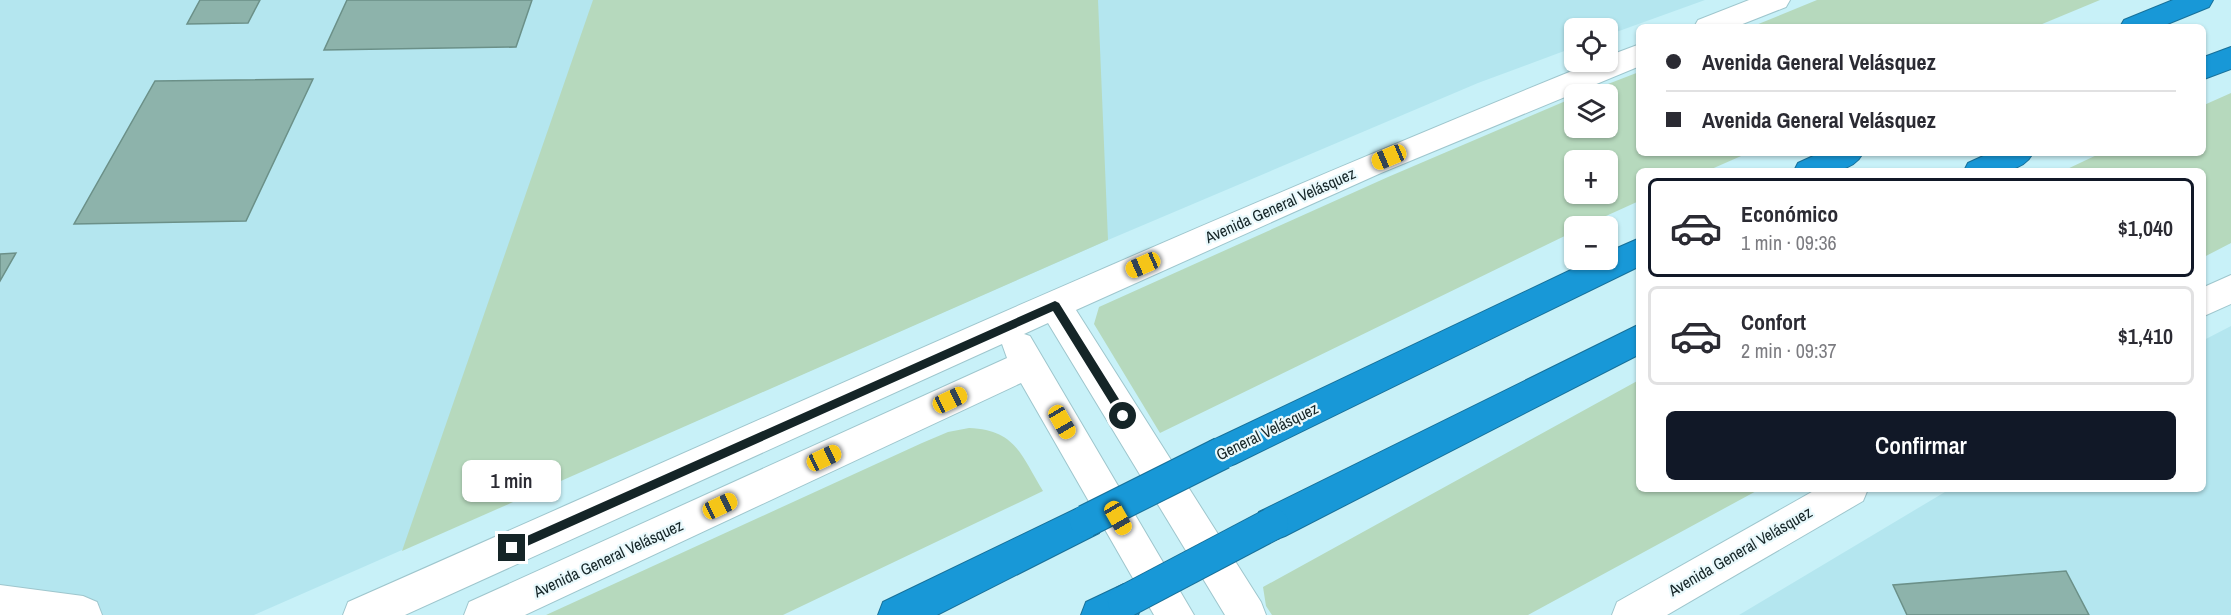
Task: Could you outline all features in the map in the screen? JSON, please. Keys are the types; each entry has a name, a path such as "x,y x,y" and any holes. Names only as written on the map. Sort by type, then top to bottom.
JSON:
{"highway":[{"path":"2141,24 2199,0"},
{"path":"2206,68 2231,57"},
{"path":"1816,168 1842,156"},
{"path":"1986,168 2012,156"},
{"name":"General Velásquez","path":"897,615 1222,453 1636,253"},
{"path":"1112,609 1272,524 1636,340"}],"street":[{"path":"1716,24 1776,0"},
{"name":"Avenida General Velásquez","path":"362,615 1370,165 1636,56"},
{"path":"2206,302 2231,288"},
{"path":"1055,305 1247,615"},
{"path":"1007,327 1174,615"},
{"name":"Avenida General Velásquez","path":"483,615 1028,364"},
{"name":"Avenida General Velásquez","path":"1631,615 1845,492"},
{"path":"0,603 75,614"}],"shaded area":[{"path":"0,0 1705,0 1618,31 1618,18 1564,18 1564,51 1478,83 1108,240 254,615 0,615"},
{"path":"2231,326 2231,615 1739,615 1945,492 2206,492 2206,339"}],"green space":[{"path":"593,0 1098,0 1108,240 402,551"},
{"path":"1817,0 2100,0 2042,24 1758,24"},
{"path":"1636,73 1636,156 1741,156 1714,168 1636,168 1636,202 1606,216 1564,216 1564,236 1160,433 1094,324 1099,307 1388,177 1564,102 1564,138 1618,138 1618,84 1608,84"},
{"path":"2231,93 2231,243 2206,256 2206,168 2069,168 2095,156 2206,156 2206,104"},
{"path":"1636,382 1636,492 1754,492 1528,615 1272,615 1266,606 1263,587"},
{"path":"969,428 985,430 1007,439 1022,456 1043,491 783,615 546,615 922,443 948,432"}],"building":[{"path":"200,0 260,0 248,23 187,24"},
{"path":"347,0 532,0 516,47 324,50"},
{"path":"313,79 246,221 74,224 155,81"},
{"path":"16,253 0,281 0,254"},
{"path":"2066,571 2089,615 1907,615 1893,585"}],"route":[{"path":"512,548 1055,305 1123,416"}]}
